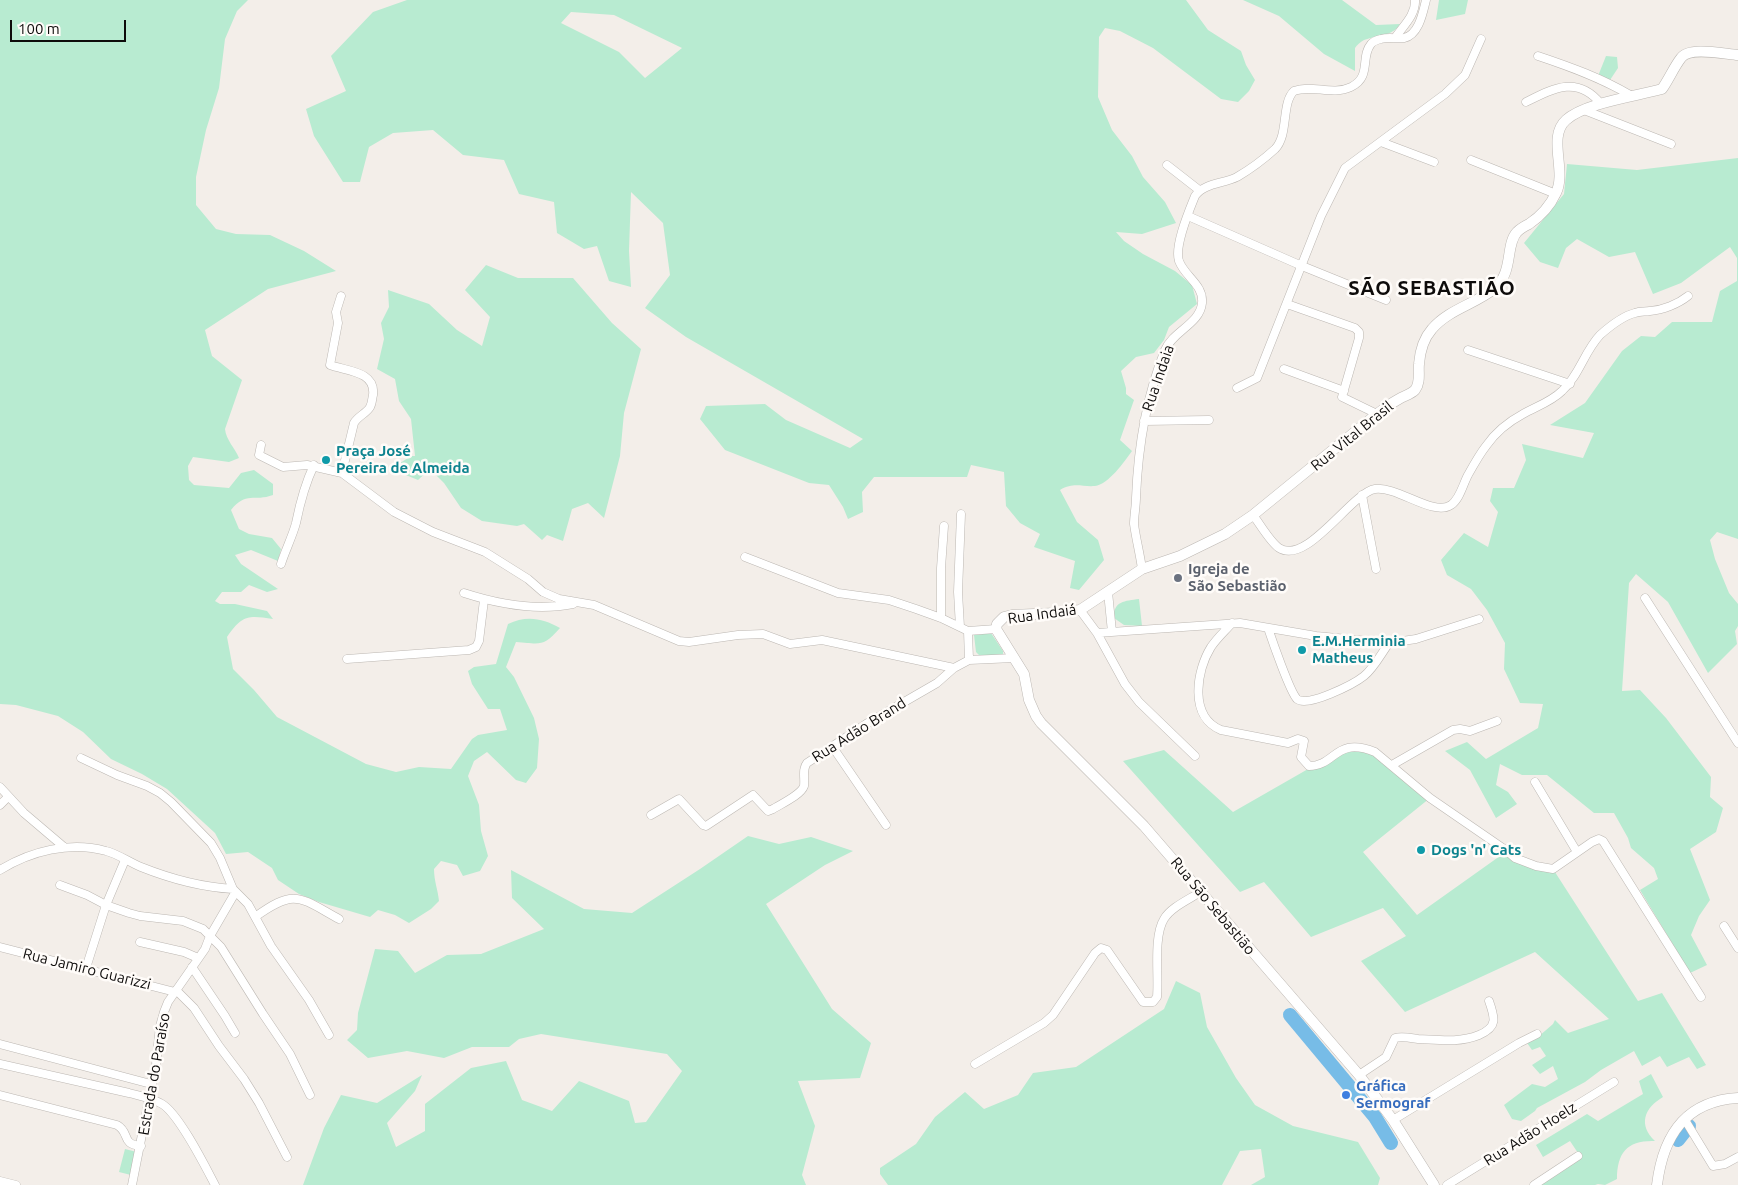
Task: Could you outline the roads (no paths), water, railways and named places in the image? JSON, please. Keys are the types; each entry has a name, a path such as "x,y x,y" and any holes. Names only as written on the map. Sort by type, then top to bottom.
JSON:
{"street":[{"path":"1394,38 1412,16 1415,0"},
{"path":"1167,166 1199,190 1239,176 1273,151 1280,140 1289,98 1294,91 1304,88 1335,91 1352,87 1364,73 1368,48 1372,42 1385,37 1405,38 1417,28 1426,0"},
{"path":"1237,388 1257,378 1322,216 1345,168 1459,82 1465,75 1481,38"},
{"name":"Rua Vital Brasil","path":"1142,569 1180,556 1225,534 1253,515 1377,414 1415,390 1418,385 1419,362 1425,339 1442,319 1496,287 1506,272 1512,242 1517,232 1548,208 1556,194 1560,179 1558,142 1561,126 1573,115 1601,104 1662,89 1681,56 1688,52 1700,51 1738,55"},
{"path":"1538,56 1605,81 1630,96"},
{"path":"1526,102 1548,91 1568,87 1589,91 1601,104"},
{"path":"1584,110 1671,144"},
{"path":"1381,142 1434,162"},
{"path":"1471,160 1556,194"},
{"name":"Rua Indaia","path":"1142,569 1134,523 1144,421 1155,378 1166,348 1173,337 1196,317 1202,305 1201,292 1179,260 1179,244 1195,196 1199,190"},
{"path":"1188,216 1302,266 1386,300"},
{"path":"341,296 336,312 338,323 330,365 363,375 369,380 374,390 370,407 354,423 342,473"},
{"path":"1253,515 1277,546 1288,550 1305,545 1368,491 1381,489 1402,494 1435,507 1451,505 1456,500 1468,474 1486,446 1503,428 1560,393 1570,384 1594,343 1609,328 1633,313 1659,310 1681,302 1688,296"},
{"path":"1287,304 1355,328 1359,332 1343,394"},
{"path":"1468,350 1570,384"},
{"path":"1284,369 1343,394 1377,414"},
{"path":"1144,421 1209,420"},
{"path":"261,445 259,455 283,467 314,465 342,473 394,512 433,532 485,552 528,579 543,592 559,599 594,605 679,641 689,642 738,634 763,634 790,644 822,640 954,668"},
{"path":"281,564 296,523 306,482 314,465"},
{"path":"1362,495 1376,569"},
{"path":"961,514 958,592 969,660 1014,658"},
{"path":"941,618 941,568 944,526"},
{"path":"745,557 838,593 889,600 941,618 964,629 996,629"},
{"name":"Rua Indaiá","path":"996,629 999,621 1004,617 1012,615 1080,610 1142,569"},
{"path":"1108,592 1112,632"},
{"path":"464,593 484,600 534,606 566,605 580,602"},
{"path":"1645,598 1738,743"},
{"path":"347,659 469,650 476,647 479,641 484,600"},
{"path":"1080,610 1097,633 1138,702 1196,756"},
{"path":"1097,633 1232,623 1249,624 1316,636 1389,643 1416,639 1479,618"},
{"path":"1232,623 1211,648 1204,661 1198,685 1198,699 1202,713 1211,726 1221,730 1288,743 1298,739 1304,741 1301,757 1309,766 1317,766 1346,748 1364,748 1375,752 1430,798 1515,858 1536,866 1553,869 1599,839 1606,843 1701,997"},
{"path":"1268,628 1291,687 1296,698 1301,701 1320,698 1362,678 1389,643"},
{"name":"Rua São Sebastião","path":"996,629 1024,674 1029,700 1036,716 1144,826 1202,891 1282,988 1358,1075 1393,1120 1434,1185"},
{"name":"Rua Adão Brand","path":"651,815 679,799 706,826 753,795 764,808 768,811 772,810 801,792 804,785 805,766 818,754 903,701 937,683 954,668 969,660"},
{"path":"1392,765 1453,730 1470,731 1497,721"},
{"path":"832,746 886,825"},
{"path":"81,758 160,793 211,843 220,858 234,891 245,900 271,946 309,1000 329,1035"},
{"path":"1535,782 1577,852"},
{"path":"0,788 24,813 64,848"},
{"path":"0,806 8,797"},
{"path":"0,870 25,858 64,848 106,851 162,875 196,885 234,891"},
{"path":"86,968 106,905 125,860"},
{"path":"60,885 88,895 106,905 140,916 183,921 203,929 222,947 290,1054 310,1095"},
{"name":"Estrada do Paraíso","path":"132,1185 156,1064 160,1026 168,1002 205,949 234,891"},
{"path":"975,1064 1049,1020 1058,1010 1094,953 1101,948 1107,950 1143,1002 1152,1002 1157,997 1158,939 1164,919 1174,909 1202,891"},
{"path":"255,917 273,904 285,899 295,898 310,903 339,919"},
{"path":"1724,926 1738,948"},
{"path":"140,942 184,952 198,958"},
{"name":"Rua Jamiro Guarizzi","path":"0,946 176,991"},
{"path":"192,967 235,1032"},
{"path":"176,991 194,1008 244,1079 259,1102 287,1157"},
{"path":"1358,1075 1386,1057 1395,1038 1456,1041 1467,1040 1486,1032 1492,1027 1494,1021 1489,1001"},
{"path":"1393,1120 1519,1043 1538,1034"},
{"path":"0,1044 151,1084"},
{"path":"0,1064 149,1098 164,1105 173,1113 215,1185"},
{"name":"Rua Adão Hoelz","path":"1447,1185 1614,1082"},
{"path":"0,1095 117,1125 122,1129 132,1146 141,1146"},
{"path":"1657,1185 1660,1163 1666,1147 1675,1132 1688,1124 1702,1106 1715,1101 1738,1098"},
{"path":"1688,1124 1713,1166 1725,1164 1738,1157"},
{"path":"1534,1185 1578,1156"},
{"path":"0,1181 16,1185"}],"waterway":[{"path":"1290,1015 1375,1117 1391,1143"},
{"path":"1678,1140 1689,1126"}],"place":[{"name":"Praça José Pereira de Almeida","path":"326,460"},
{"name":"Igreja de São Sebastião","path":"1178,578"},
{"name":"E.M.Herminia Matheus","path":"1302,650"},
{"name":"Dogs 'n' Cats","path":"1421,850"},
{"name":"Gráfica Sermograf","path":"1346,1095"}],"district":[{"name":"SÃO SEBASTIÃO","path":"1432,288"}]}
